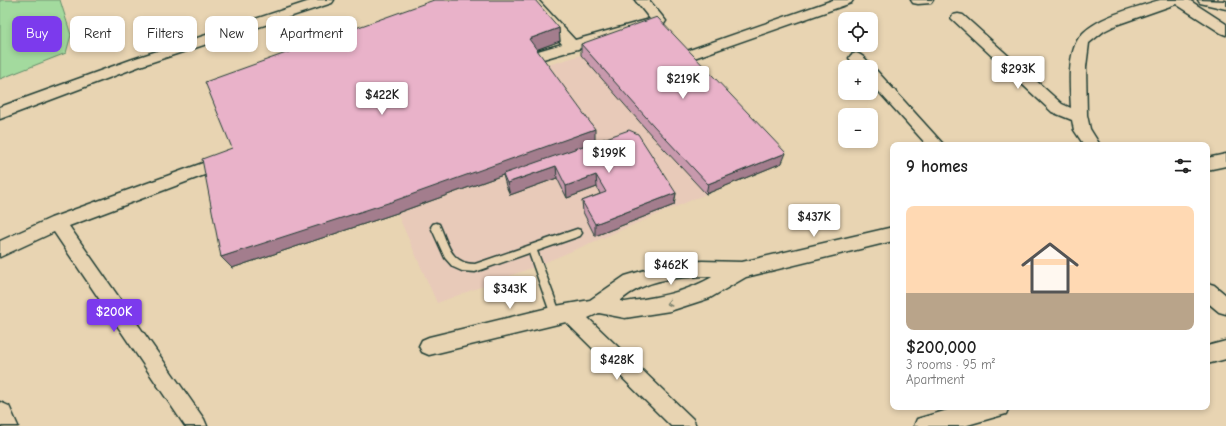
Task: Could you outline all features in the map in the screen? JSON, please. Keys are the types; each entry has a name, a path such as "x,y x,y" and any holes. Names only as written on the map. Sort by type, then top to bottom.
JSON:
{"highway":[{"path":"0,415 6,426"}],"street":[{"path":"0,113 138,62 327,0"},
{"path":"531,0 572,46"},
{"path":"503,66 572,46 664,27 642,0"},
{"path":"689,56 846,0"},
{"path":"918,0 926,0"},
{"path":"1090,142 1082,130 1078,115 1079,59 1084,41 1091,33 1113,21 1180,1 1199,0"},
{"path":"1205,0 1226,5"},
{"path":"1180,1 1226,30"},
{"path":"958,18 1057,108 1070,114 1078,115"},
{"path":"679,44 699,68"},
{"path":"878,82 933,142"},
{"path":"0,249 57,223 242,155"},
{"path":"1210,163 1226,160"},
{"path":"57,223 197,426"},
{"path":"599,305 625,310 670,303 703,292 742,270 890,235"},
{"path":"428,346 599,305 635,280 675,269 706,267 742,270"},
{"path":"1210,293 1226,306"},
{"path":"563,314 686,426"},
{"path":"1210,353 1226,350"},
{"path":"924,426 987,410"}],"lane":[{"path":"436,226 448,254 454,262 463,267 475,268 577,233"},
{"path":"532,249 563,314"}],"shaded area":[{"path":"581,55 652,136 706,194 539,265 437,303 397,213 595,142 542,67"}],"green space":[{"path":"0,0 60,0 70,32 70,39 66,53 0,79"}],"building":[{"path":"434,0 535,0 559,28 529,39 595,129 391,202 221,257 202,159 232,148 205,82 289,52 357,52 357,28"},
{"path":"657,17 786,153 708,184 581,44"},
{"path":"629,130 638,134 676,193 595,224 582,201 606,192 596,175 566,186 556,166 507,183 503,174"}]}
